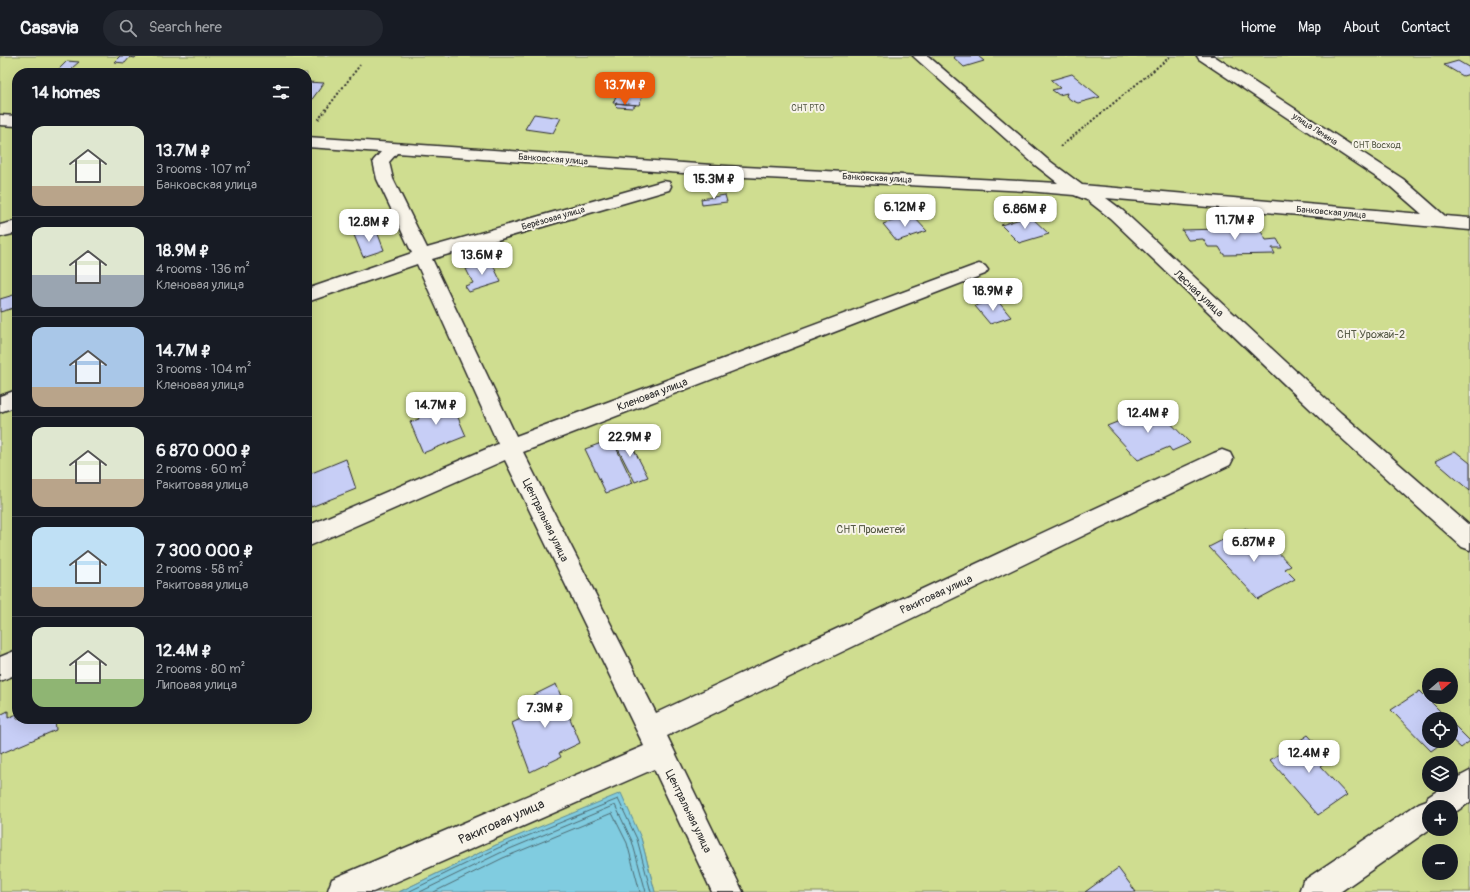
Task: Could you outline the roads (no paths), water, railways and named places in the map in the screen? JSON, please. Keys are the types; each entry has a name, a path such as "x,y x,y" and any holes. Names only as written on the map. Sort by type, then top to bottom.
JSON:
{"street":[{"name":"Лесная улица","path":"920,56 1041,162 1078,191 1094,196 1116,214 1334,420 1470,540"},
{"name":"улица Ленина","path":"1204,56 1397,183 1441,222"},
{"path":"0,120 12,121"},
{"name":"Банковская улица","path":"312,142 726,171 1019,185 1470,224"},
{"name":"Центральная улица","path":"392,148 381,160 385,179 511,448 728,892"},
{"name":"Берёзовая улица","path":"312,294 422,256 663,186"},
{"path":"0,232 12,228"},
{"name":"Кленовая улица","path":"312,535 511,448 979,270"},
{"path":"0,404 12,400"},
{"name":"Ракитовая улица","path":"344,892 343,890 351,886 655,741 1222,459"},
{"path":"0,669 12,664"},
{"path":"1448,800 1470,785"},
{"path":"1314,892 1422,818"}],"water":[{"path":"621,793 641,838 655,892 399,892 496,845"}],"park label":[{"name":"СНТ РТО","path":"808,108"},
{"name":"СНТ Восход","path":"1377,145"},
{"name":"СНТ Урожай-2","path":"1371,334"},
{"name":"СНТ Прометей","path":"871,529"}]}
